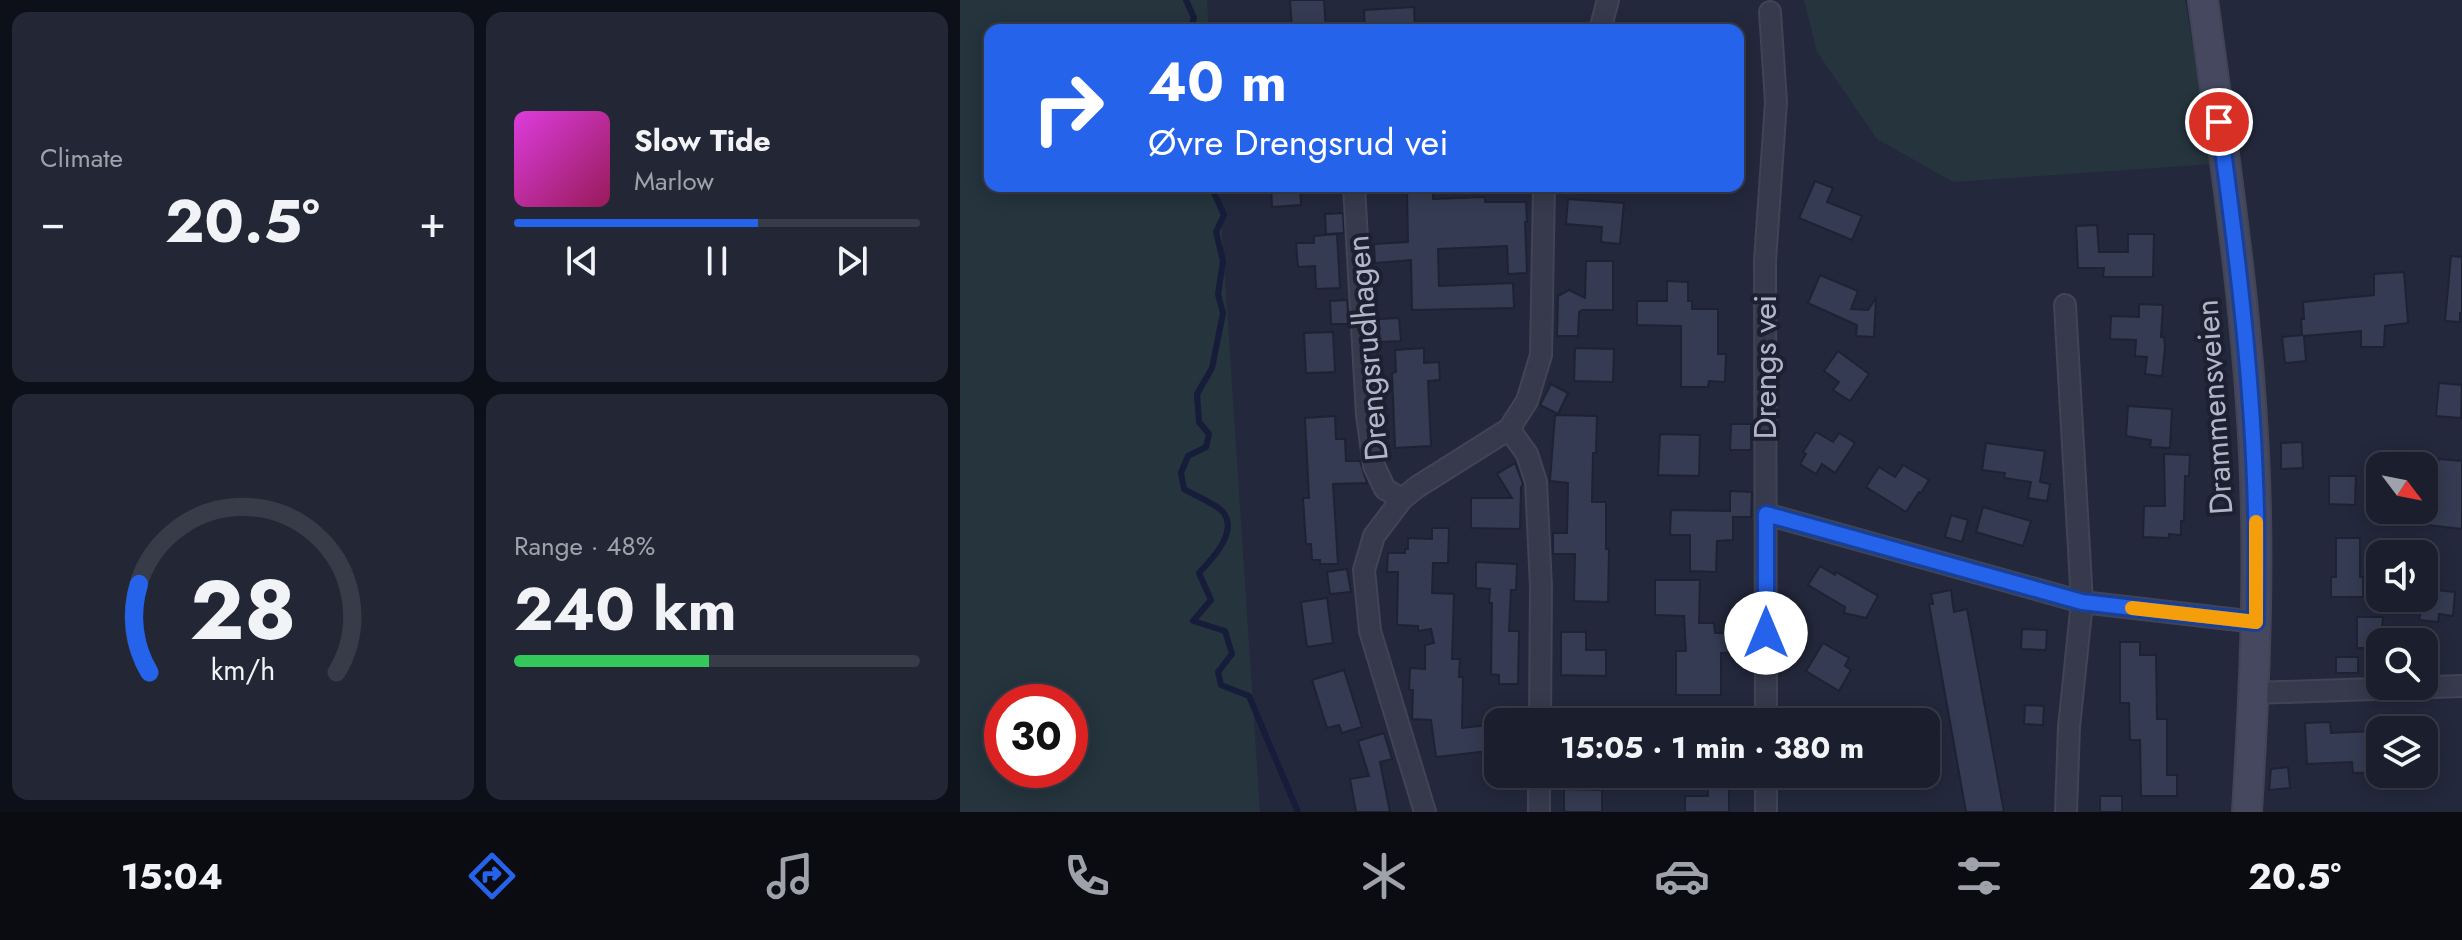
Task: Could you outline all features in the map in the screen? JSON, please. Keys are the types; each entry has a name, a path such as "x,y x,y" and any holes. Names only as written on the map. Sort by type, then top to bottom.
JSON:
{"main road":[{"name":"Drammensveien","path":"2203,0 2242,307 2256,511 2254,693 2247,812"}],"street":[{"path":"1602,24 1608,0"},
{"name":"Drengs vei","path":"1766,708 1765,261 1776,102 1770,12"},
{"name":"Drengsrudhagen","path":"1354,192 1367,415 1374,466 1385,489 1402,499"},
{"name":"Drengsrudhagen","path":"1425,812 1370,631 1364,570 1374,536 1402,499 1509,429 1527,401 1541,355 1544,192"},
{"path":"2065,305 2082,602 2069,727 2066,812"},
{"path":"1509,429 1527,454 1536,482 1541,587 1540,708"},
{"path":"1766,514 2082,602 2256,622"},
{"path":"2254,693 2462,686"},
{"path":"1539,788 1539,812"},
{"path":"1766,788 1766,812"}],"shaded area":[{"path":"960,0 1207,0 1209,24 984,24 984,192 1219,192 1260,812 960,812"},
{"path":"1804,0 2185,0 2214,164 1953,182 1877,139 1817,52"}],"building":[{"path":"1290,0 1324,0 1326,24 1292,24"},
{"path":"1414,7 1415,24 1365,24 1364,10"},
{"path":"1815,181 1833,188 1827,202 1862,216 1852,240 1799,218"},
{"path":"1271,192 1300,192 1301,205 1272,207"},
{"path":"1407,192 1433,192 1433,199 1485,197 1485,202 1526,202 1527,273 1508,274 1507,246 1438,249 1439,286 1513,283 1514,308 1412,310 1411,260 1375,263 1374,244 1408,242"},
{"path":"1568,199 1624,203 1620,244 1601,242 1602,227 1566,224"},
{"path":"1343,213 1344,233 1326,234 1325,214"},
{"path":"2097,225 2099,252 2128,252 2128,234 2154,234 2153,277 2103,277 2104,268 2078,268 2076,226"},
{"path":"1337,234 1340,288 1316,289 1315,266 1298,267 1296,243 1314,243 1314,236"},
{"path":"2451,256 2462,257 2460,322 2445,321"},
{"path":"1586,261 1613,261 1613,310 1582,310 1579,312 1578,336 1557,336 1558,296 1569,290 1585,298"},
{"path":"2404,272 2408,323 2385,326 2384,347 2361,347 2361,331 2304,336 2306,361 2285,363 2282,337 2302,335 2303,302 2374,295 2374,274"},
{"path":"1820,275 1858,291 1851,309 1868,310 1876,298 1874,337 1856,336 1857,325 1808,303"},
{"path":"1667,281 1688,282 1688,301 1692,301 1692,309 1718,309 1718,354 1726,354 1725,382 1709,381 1708,387 1681,387 1681,326 1637,325 1637,301 1667,301"},
{"path":"1347,300 1349,324 1331,324 1330,301"},
{"path":"2139,304 2163,305 2161,337 2164,337 2165,347 2162,376 2145,374 2147,357 2135,356 2136,340 2110,339 2111,316 2139,317"},
{"path":"1399,318 1401,341 1380,342 1378,319"},
{"path":"1333,332 1335,372 1306,373 1304,333"},
{"path":"1424,348 1424,363 1439,362 1440,380 1428,381 1431,446 1395,448 1392,373 1396,372 1395,350"},
{"path":"1575,348 1614,349 1613,382 1574,381"},
{"path":"1838,351 1869,374 1850,401 1833,390 1839,382 1824,371"},
{"path":"2439,383 2462,385 2461,418 2436,416"},
{"path":"1551,384 1568,393 1558,414 1540,405"},
{"path":"2128,406 2172,409 2170,448 2150,447 2151,440 2126,436"},
{"path":"1555,415 1597,416 1592,502 1606,502 1608,602 1574,601 1575,554 1553,554 1553,533 1567,533 1568,483 1550,481"},
{"path":"1335,416 1336,439 1345,439 1346,461 1360,461 1367,483 1333,484 1338,564 1320,564 1320,560 1312,560 1311,544 1306,544 1303,498 1309,498 1305,418"},
{"path":"1731,424 1752,424 1751,450 1730,450"},
{"path":"1816,432 1833,442 1839,433 1855,443 1835,473 1822,464 1816,474 1800,464 1806,454 1803,452"},
{"path":"1660,434 1700,435 1699,476 1658,475"},
{"path":"2302,442 2303,468 2281,469 2281,443"},
{"path":"1986,443 2045,451 2040,482 2050,484 2047,501 2028,498 2031,482 2004,478 2005,473 1982,470"},
{"path":"2164,454 2190,455 2189,476 2185,476 2181,535 2143,537 2144,506 2165,506"},
{"path":"2439,459 2462,461 2462,529 2428,525 2438,524"},
{"path":"1515,463 1523,484 1520,529 1471,528 1471,498 1512,498 1497,474"},
{"path":"1903,465 1929,480 1906,512 1866,487 1879,467 1895,477"},
{"path":"2329,476 2356,476 2355,505 2329,504"},
{"path":"1730,491 1752,492 1751,517 1733,517 1733,540 1717,541 1716,572 1690,571 1690,535 1670,535 1671,510 1730,511"},
{"path":"1983,507 2031,521 2023,546 1976,532"},
{"path":"1951,515 1968,520 1962,542 1945,537"},
{"path":"1432,528 1449,528 1448,563 1433,563 1432,593 1454,594 1452,659 1460,659 1459,677 1463,677 1462,728 1484,726 1484,752 1436,757 1431,720 1412,719 1410,668 1425,669 1425,645 1434,643 1431,629 1418,631 1418,626 1397,625 1398,572 1387,572 1388,553 1405,553 1408,538 1432,539"},
{"path":"2336,538 2360,538 2363,597 2331,597 2331,577 2336,577"},
{"path":"1476,562 1517,564 1516,590 1511,590 1509,631 1519,631 1518,684 1499,684 1499,675 1491,674 1492,603 1489,603 1490,589 1476,588"},
{"path":"1820,566 1878,596 1866,618 1844,613 1845,607 1808,585"},
{"path":"1347,569 1351,592 1330,594 1327,572"},
{"path":"1655,580 1700,580 1699,623 1714,623 1715,633 1749,633 1750,652 1721,653 1721,695 1676,695 1676,651 1686,651 1684,616 1655,615"},
{"path":"1951,590 1954,612 1967,609 2004,812 1966,812 1929,604 1933,604 1931,594"},
{"path":"2438,590 2455,592 2453,616 2439,614 2438,622 2419,620 2420,612 2438,612"},
{"path":"1327,598 1333,643 1307,647 1301,602"},
{"path":"2357,617 2383,617 2382,628 2366,628 2366,648 2357,648"},
{"path":"2022,629 2047,630 2046,650 2021,649"},
{"path":"1561,632 1586,632 1586,650 1606,650 1606,676 1561,675"},
{"path":"2120,642 2140,642 2140,655 2156,655 2157,719 2167,719 2167,775 2177,775 2177,796 2141,796 2140,740 2130,740 2129,703 2120,703"},
{"path":"1823,643 1849,658 1845,666 1851,670 1839,691 1806,671"},
{"path":"2336,657 2358,657 2358,673 2336,673"},
{"path":"1344,670 1362,727 1342,733 1339,725 1327,728 1312,680"},
{"path":"2025,705 2044,706 2043,725 2024,724"},
{"path":"2330,722 2331,733 2366,731 2366,773 2353,773 2352,762 2307,764 2305,723"},
{"path":"1384,733 1392,759 1380,762 1390,812 1356,812 1350,779 1369,776 1358,741"},
{"path":"2288,767 2290,788 2269,790 2271,769"},
{"path":"1708,788 1729,788 1729,812 1685,812 1685,796 1708,796"},
{"path":"1564,789 1602,790 1602,812 1566,812"},
{"path":"2100,796 2122,796 2122,812 2100,812"}],"waterway":[{"path":"1186,0 1194,18 1192,24"},
{"path":"1214,192 1224,215 1216,232 1223,261 1218,294 1223,313 1212,368 1197,394 1199,422 1209,434 1206,447 1188,456 1181,473 1184,489 1220,509 1228,528 1222,545 1199,573 1211,600 1193,621 1225,631 1232,654 1218,672 1221,685 1249,696 1298,812"}],"slow traffic":[{"path":"2132,608 2256,622 2256,522"}],"route":[{"path":"1766,633 1766,514 2082,602 2256,622 2256,511 2250,397 2236,245 2219,122"}]}
